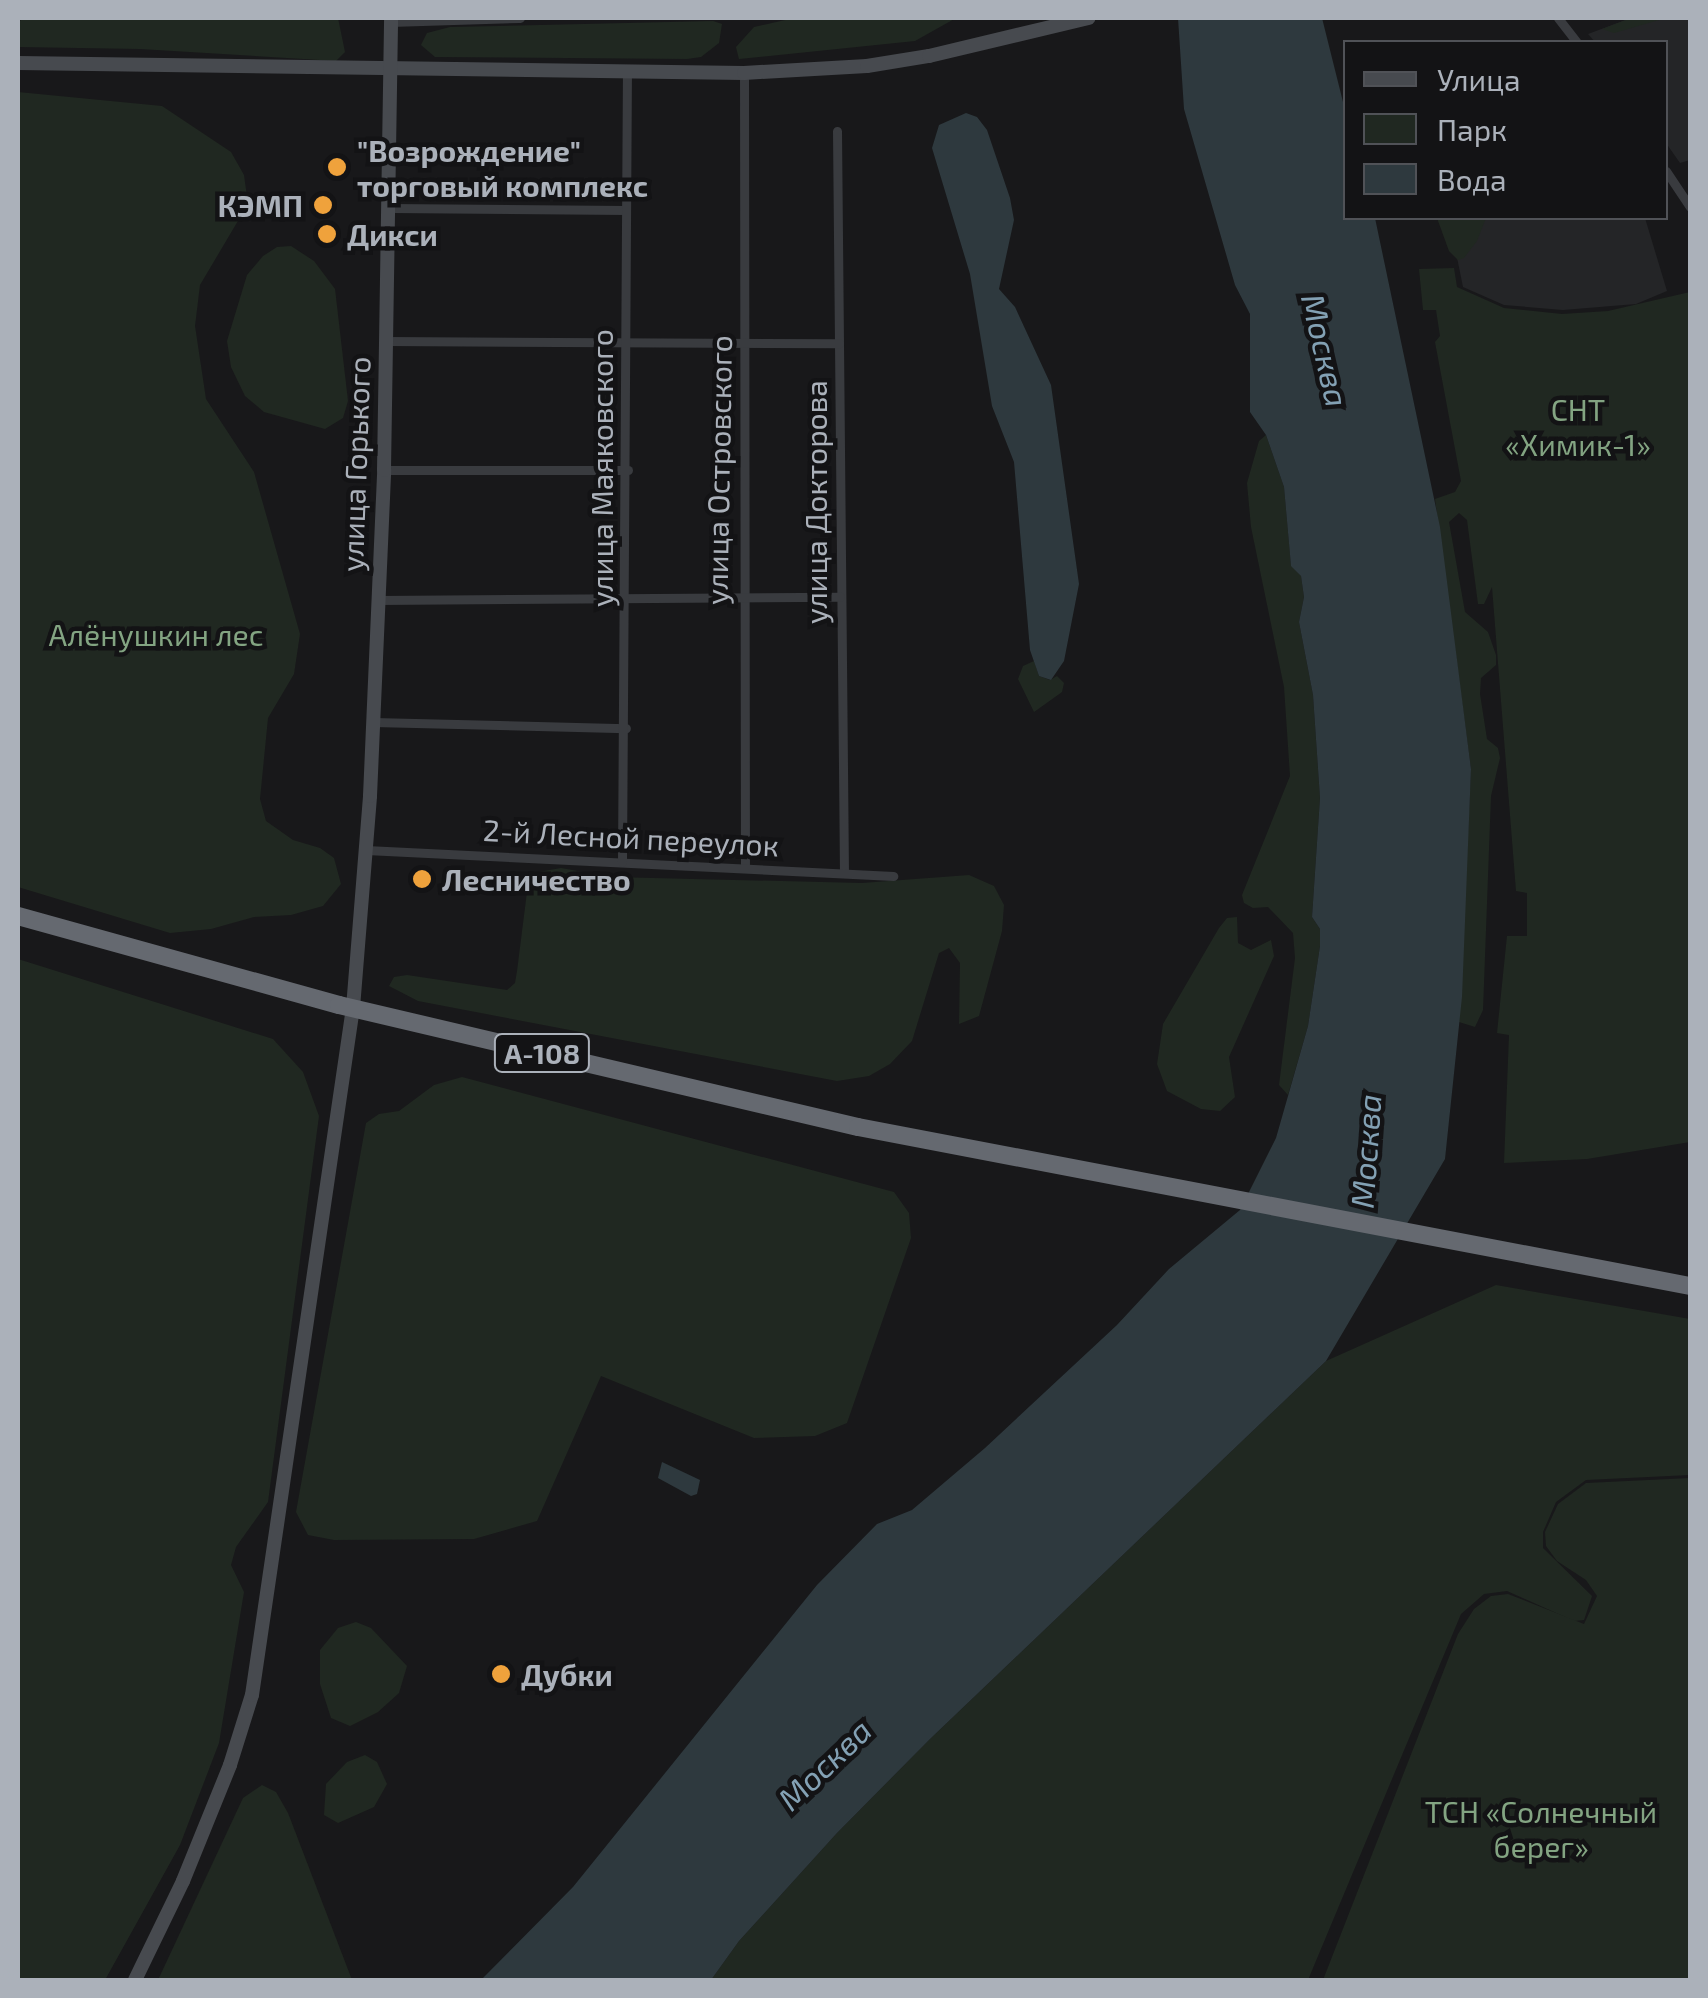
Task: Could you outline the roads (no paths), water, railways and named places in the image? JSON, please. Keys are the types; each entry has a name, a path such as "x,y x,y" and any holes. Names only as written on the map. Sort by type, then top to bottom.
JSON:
{"highway":[{"name":"А-108","path":"18,916 353,1008 858,1126 1114,1179 1690,1286"}],"main road":[{"path":"18,62 744,73 867,66 1002,40 1089,18"},
{"name":"улица Горького","path":"135,1980 190,1864 230,1764 252,1695 353,1008 366,850 384,470 390,20"}],"street":[{"path":"390,20 520,18"},
{"path":"1558,18 1575,40"},
{"name":"улица Островского","path":"744,73 744,867"},
{"name":"улица Маяковского","path":"622,862 628,470 627,74"},
{"name":"улица Докторова","path":"837,131 844,872"},
{"path":"1668,173 1690,208"},
{"path":"390,208 626,210"},
{"path":"386,340 839,343"},
{"path":"384,470 628,470"},
{"path":"378,600 626,595 840,597"},
{"path":"372,722 626,728"},
{"name":"2-й Лесной переулок","path":"366,850 893,876"}],"water":[{"name":"Москва","path":"1178,18 1322,18 1343,102 1343,220 1375,220 1440,527 1471,769 1462,997 1445,1159 1326,1361 930,1739 837,1833 739,1941 711,1980 481,1980 573,1887 817,1585 877,1524 912,1510 985,1448 1117,1325 1169,1269 1240,1210 1276,1138 1308,1026 1320,946 1320,929 1312,917 1320,798 1313,695 1299,622 1304,597 1301,576 1291,566 1284,487 1266,435 1250,412 1250,314 1235,285 1184,109"},
{"path":"966,113 977,117 987,130 1010,198 1014,220 999,289 1015,307 1051,385 1079,584 1064,661 1051,680 1039,676 1030,650 1014,462 992,406 970,274 932,148 939,125"},
{"path":"662,1462 700,1480 697,1494 691,1496 658,1478"}],"place":[{"name":"\"Возрождение\" торговый комплекс","path":"337,167"},
{"name":"КЭМП","path":"323,205"},
{"name":"Дикси","path":"327,234"},
{"name":"Лесничество","path":"422,879"},
{"name":"Дубки","path":"501,1674"}],"park label":[{"name":"СНТ «Химик-1»","path":"1578,426"},
{"name":"Алёнушкин лес","path":"156,634"},
{"name":"ТСН «Солнечный берег»","path":"1541,1828"}]}
